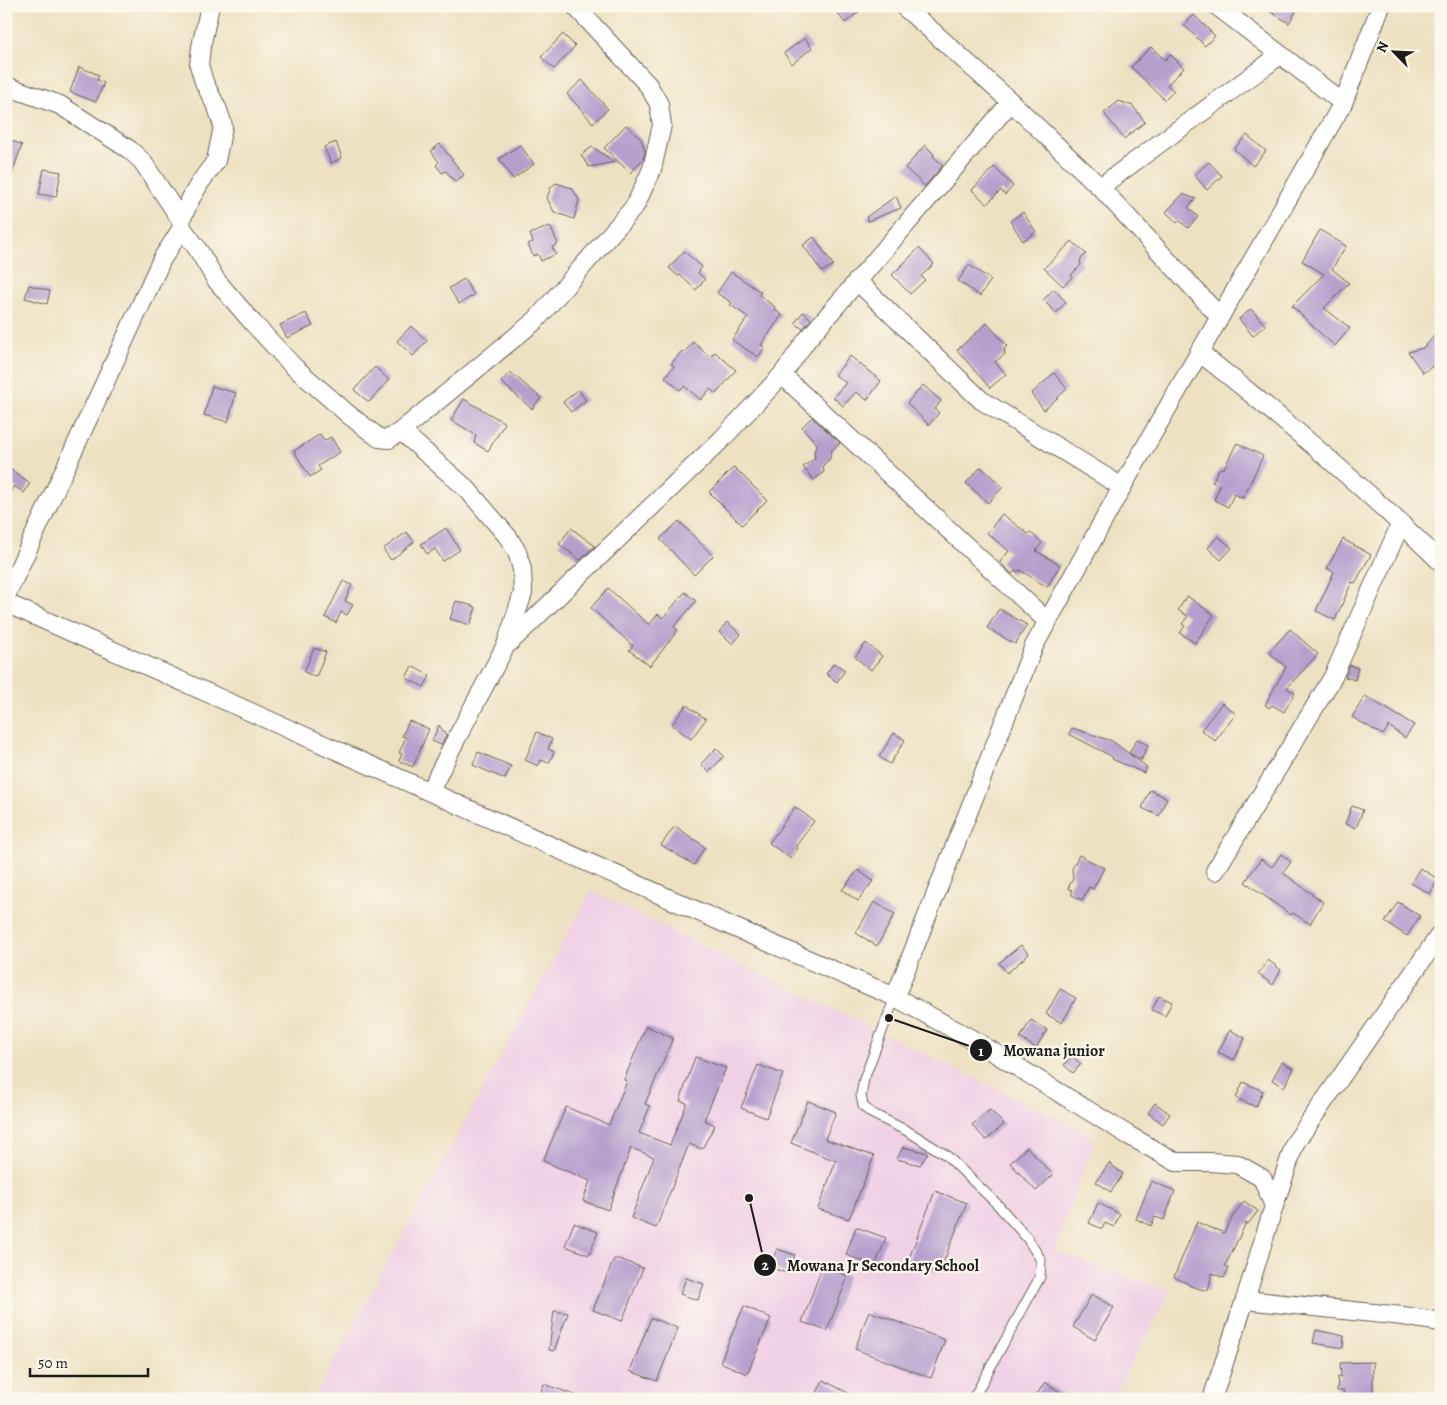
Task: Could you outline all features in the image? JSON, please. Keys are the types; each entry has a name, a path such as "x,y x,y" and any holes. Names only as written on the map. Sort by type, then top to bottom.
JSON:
{"street":[{"path":"6,596 162,259 198,187 216,161 223,126 218,110 204,82 199,65 200,48 210,6"},
{"path":"6,86 60,105 130,150 142,161 216,280 253,323 293,366 349,415 379,438 389,439 536,320 635,206 652,169 662,125 659,104 648,85 575,6"},
{"path":"903,6 1011,102 1100,187 1220,317"},
{"path":"1217,6 1343,103"},
{"path":"895,997 1034,646 1199,352 1343,103 1381,6"},
{"path":"1100,187 1280,55"},
{"path":"506,645 720,441 782,375 806,341 1011,102"},
{"path":"857,281 980,400 1122,488"},
{"path":"1199,352 1258,399 1400,523 1441,562"},
{"path":"782,375 1048,621"},
{"path":"400,431 467,489 508,537 517,552 522,569 523,593 506,645 430,791"},
{"path":"1215,871 1333,677 1400,523"},
{"path":"6,603 895,997 977,1042 1128,1136 1176,1162 1238,1164 1262,1178 1274,1206"},
{"path":"1212,1399 1295,1143 1441,933"},
{"path":"1245,1300 1403,1316 1441,1322"}],"lane":[{"path":"895,997 864,1079 861,1095 863,1106 872,1114 909,1132 946,1155 996,1204 1027,1238 1041,1260 1040,1277 973,1399"}],"shaded area":[{"path":"591,891 1085,1132 1094,1144 1054,1251 1171,1291 1112,1399 313,1399"}],"building":[{"path":"832,6 866,6 845,23"},
{"path":"1261,6 1299,6 1289,23"},
{"path":"1194,15 1215,36 1205,46 1184,25"},
{"path":"563,34 575,46 554,69 541,57"},
{"path":"805,38 812,48 792,64 784,53"},
{"path":"1151,47 1165,60 1170,54 1184,68 1167,85 1174,91 1165,100 1131,67"},
{"path":"79,67 99,75 97,80 104,83 96,102 70,92"},
{"path":"582,80 608,109 593,123 567,94"},
{"path":"1119,101 1133,106 1145,122 1124,139 1104,113"},
{"path":"626,125 641,139 645,151 643,159 630,173 604,148"},
{"path":"1247,135 1266,151 1253,166 1234,149"},
{"path":"10,140 22,145 8,185 6,185 6,149"},
{"path":"336,142 342,158 331,163 324,147"},
{"path":"440,144 464,175 455,182 446,171 442,173 436,165 439,162 431,151"},
{"path":"520,145 534,164 513,179 499,159"},
{"path":"925,145 943,165 925,186 905,168"},
{"path":"592,147 615,162 589,167 581,155"},
{"path":"1209,162 1222,176 1207,190 1194,175"},
{"path":"994,167 1013,186 1005,195 1001,190 987,204 972,190"},
{"path":"44,169 61,172 56,197 39,194"},
{"path":"556,183 572,188 579,200 574,219 554,212 547,198 551,187"},
{"path":"1183,194 1196,199 1188,207 1198,217 1188,228 1179,220 1177,223 1166,212"},
{"path":"896,196 901,208 868,221 866,217"},
{"path":"1023,212 1036,232 1023,241 1010,221"},
{"path":"550,226 558,244 552,247 556,254 541,261 538,254 533,256 528,244 533,242 530,234"},
{"path":"1320,230 1346,246 1332,269 1349,283 1324,308 1350,328 1335,346 1292,306 1324,274 1302,261"},
{"path":"814,237 833,265 822,272 803,245"},
{"path":"1072,241 1086,254 1080,260 1081,265 1063,286 1044,268"},
{"path":"919,248 934,264 921,276 925,280 910,294 892,275"},
{"path":"684,251 702,267 698,273 705,279 696,290 680,275 678,276 669,268"},
{"path":"969,265 991,280 980,296 958,281"},
{"path":"731,272 761,292 759,295 782,315 761,345 765,347 758,357 732,340 748,317 730,305 732,303 717,293"},
{"path":"464,279 474,295 459,304 449,288"},
{"path":"29,285 50,291 47,304 25,298"},
{"path":"1054,289 1066,302 1056,313 1043,300"},
{"path":"1251,309 1265,325 1253,336 1239,319"},
{"path":"803,312 811,319 803,329 795,323"},
{"path":"306,313 313,326 287,338 280,325"},
{"path":"987,323 1007,346 1004,349 1005,354 995,362 1006,374 990,388 957,350"},
{"path":"411,326 427,341 413,356 397,341"},
{"path":"1441,329 1441,360 1423,373 1408,352 1423,348"},
{"path":"693,342 710,357 715,352 736,370 716,394 710,389 701,400 684,386 680,390 665,377 674,366 671,364"},
{"path":"850,356 881,381 867,400 856,392 843,406 833,397 846,383 835,375"},
{"path":"375,367 389,380 369,402 354,390"},
{"path":"510,372 541,398 532,409 501,382"},
{"path":"1054,373 1067,389 1044,410 1031,394"},
{"path":"923,385 941,401 935,409 939,413 929,425 907,403"},
{"path":"212,386 236,393 228,422 204,415"},
{"path":"578,390 586,400 571,412 563,402"},
{"path":"464,399 505,423 488,451 474,443 476,435 451,420"},
{"path":"812,417 840,443 831,451 830,459 823,465 824,472 814,480 803,467 815,458 814,452 817,444 802,427"},
{"path":"320,434 324,441 331,437 340,452 318,466 321,470 310,477 294,451"},
{"path":"1237,443 1263,456 1243,498 1234,494 1228,507 1214,500 1220,486 1212,482 1219,469 1224,468"},
{"path":"6,466 30,483 24,493 14,486 6,498"},
{"path":"734,467 767,500 742,525 709,492"},
{"path":"981,467 1003,487 988,503 966,483"},
{"path":"1002,514 1028,534 1030,532 1042,543 1036,551 1060,565 1047,587 1020,570 1012,574 1000,562 1009,551 987,533"},
{"path":"679,521 713,556 694,575 660,539"},
{"path":"446,528 460,550 443,561 435,549 427,554 421,544"},
{"path":"571,528 595,546 580,560 559,544"},
{"path":"407,532 414,542 391,560 383,549"},
{"path":"1218,536 1232,548 1221,560 1208,548"},
{"path":"1343,539 1371,555 1355,583 1352,582 1335,620 1316,611 1334,572 1327,568"},
{"path":"343,581 352,585 345,601 353,605 347,615 341,612 336,623 325,617"},
{"path":"608,588 649,625 658,614 663,618 685,592 696,601 674,627 678,630 650,666 629,650 633,646 591,608"},
{"path":"1187,596 1214,615 1195,643 1180,633 1185,626 1182,624 1188,616 1178,610"},
{"path":"456,601 476,607 470,625 450,619"},
{"path":"999,609 1027,625 1015,644 987,628"},
{"path":"727,622 741,634 733,644 719,632"},
{"path":"1290,629 1318,654 1287,688 1295,693 1284,712 1272,705 1269,708 1265,705 1286,667 1269,652"},
{"path":"866,643 882,656 871,670 855,657"},
{"path":"314,648 326,652 316,677 304,672"},
{"path":"834,663 845,670 837,682 826,674"},
{"path":"1350,665 1358,668 1355,680 1345,677"},
{"path":"412,666 430,676 424,687 406,678"},
{"path":"1365,696 1414,725 1405,738 1389,726 1383,735 1352,717"},
{"path":"1222,703 1236,714 1215,741 1201,730"},
{"path":"686,705 706,719 691,739 672,725"},
{"path":"409,721 429,729 413,767 399,761 402,754 399,753 406,737 402,736"},
{"path":"439,725 446,735 441,745 432,741"},
{"path":"1072,728 1112,741 1147,767 1144,773 1112,759 1113,757 1069,734"},
{"path":"537,732 552,739 548,749 554,752 549,763 541,760 538,766 525,760"},
{"path":"894,733 905,740 890,764 879,757"},
{"path":"1137,739 1148,745 1141,760 1129,753"},
{"path":"716,748 724,756 709,772 701,764"},
{"path":"478,752 511,766 505,779 473,765"},
{"path":"1150,790 1167,798 1159,816 1142,808"},
{"path":"1352,806 1363,810 1356,828 1345,824"},
{"path":"795,807 814,821 796,846 798,848 791,859 769,843"},
{"path":"675,826 705,847 694,865 661,845"},
{"path":"1281,854 1291,862 1283,873 1323,902 1310,924 1293,913 1291,915 1245,882 1261,859 1272,867"},
{"path":"1079,855 1104,868 1093,889 1089,887 1082,900 1072,895 1072,890 1068,888 1073,879 1072,869"},
{"path":"1420,868 1438,879 1430,894 1411,883"},
{"path":"858,870 873,881 858,901 842,890"},
{"path":"874,902 895,914 877,946 856,933"},
{"path":"1398,902 1420,916 1407,936 1385,922"},
{"path":"1021,945 1029,954 1007,973 999,963"},
{"path":"1268,960 1281,970 1273,985 1258,974"},
{"path":"1060,989 1076,998 1062,1023 1046,1014"},
{"path":"1159,996 1172,1002 1165,1016 1152,1010"},
{"path":"1031,1020 1047,1030 1036,1048 1020,1038"},
{"path":"646,1026 673,1038 645,1104 650,1106 639,1133 670,1145 687,1103 680,1101 695,1057 726,1068 704,1120 715,1125 702,1149 689,1144 656,1228 631,1218 654,1157 631,1148 608,1210 583,1201 590,1181 543,1161 566,1107 609,1125 627,1081 624,1080"},
{"path":"1230,1030 1245,1038 1234,1060 1218,1052"},
{"path":"1072,1056 1081,1064 1073,1073 1064,1065"},
{"path":"1282,1062 1294,1069 1284,1087 1272,1080"},
{"path":"758,1065 783,1074 766,1118 741,1108"},
{"path":"1243,1082 1263,1091 1256,1107 1236,1098"},
{"path":"808,1101 836,1112 825,1139 874,1156 849,1219 818,1209 836,1161 791,1143"},
{"path":"1155,1103 1170,1114 1163,1124 1148,1113"},
{"path":"990,1110 1004,1124 986,1140 972,1125"},
{"path":"903,1147 928,1153 920,1165 897,1159"},
{"path":"1027,1147 1053,1175 1036,1191 1010,1163"},
{"path":"1109,1163 1123,1174 1111,1192 1096,1182"},
{"path":"1151,1181 1175,1191 1164,1220 1155,1217 1151,1226 1136,1219"},
{"path":"935,1191 967,1203 939,1273 908,1261"},
{"path":"1244,1201 1258,1211 1248,1224 1246,1223 1225,1266 1229,1268 1224,1278 1212,1273 1208,1291 1190,1286 1174,1277 1197,1222 1224,1233"},
{"path":"1098,1203 1120,1214 1114,1227 1105,1223 1102,1229 1089,1223"},
{"path":"574,1223 598,1232 589,1255 565,1246"},
{"path":"856,1227 886,1238 875,1266 846,1255"},
{"path":"777,1249 795,1255 788,1274 770,1267"},
{"path":"614,1259 643,1268 622,1321 593,1310"},
{"path":"822,1267 848,1276 827,1331 802,1322"},
{"path":"686,1278 704,1284 698,1300 680,1294"},
{"path":"1092,1294 1114,1307 1095,1340 1073,1327"},
{"path":"744,1306 771,1318 747,1374 720,1362"},
{"path":"554,1311 568,1313 554,1351 549,1350"},
{"path":"869,1311 945,1340 931,1378 855,1349"},
{"path":"651,1318 678,1328 657,1381 630,1371"},
{"path":"1316,1330 1344,1336 1343,1348 1313,1343"},
{"path":"1373,1362 1373,1399 1343,1399 1344,1391 1337,1391 1338,1377 1341,1377 1340,1363"},
{"path":"823,1380 859,1399 814,1399"},
{"path":"1045,1382 1070,1399 1034,1399"},
{"path":"544,1384 580,1397 579,1399 538,1399"}],"place":[{"name":"Mowana junior","path":"889,1018"},
{"name":"Mowana Jr Secondary School","path":"749,1198"}]}
